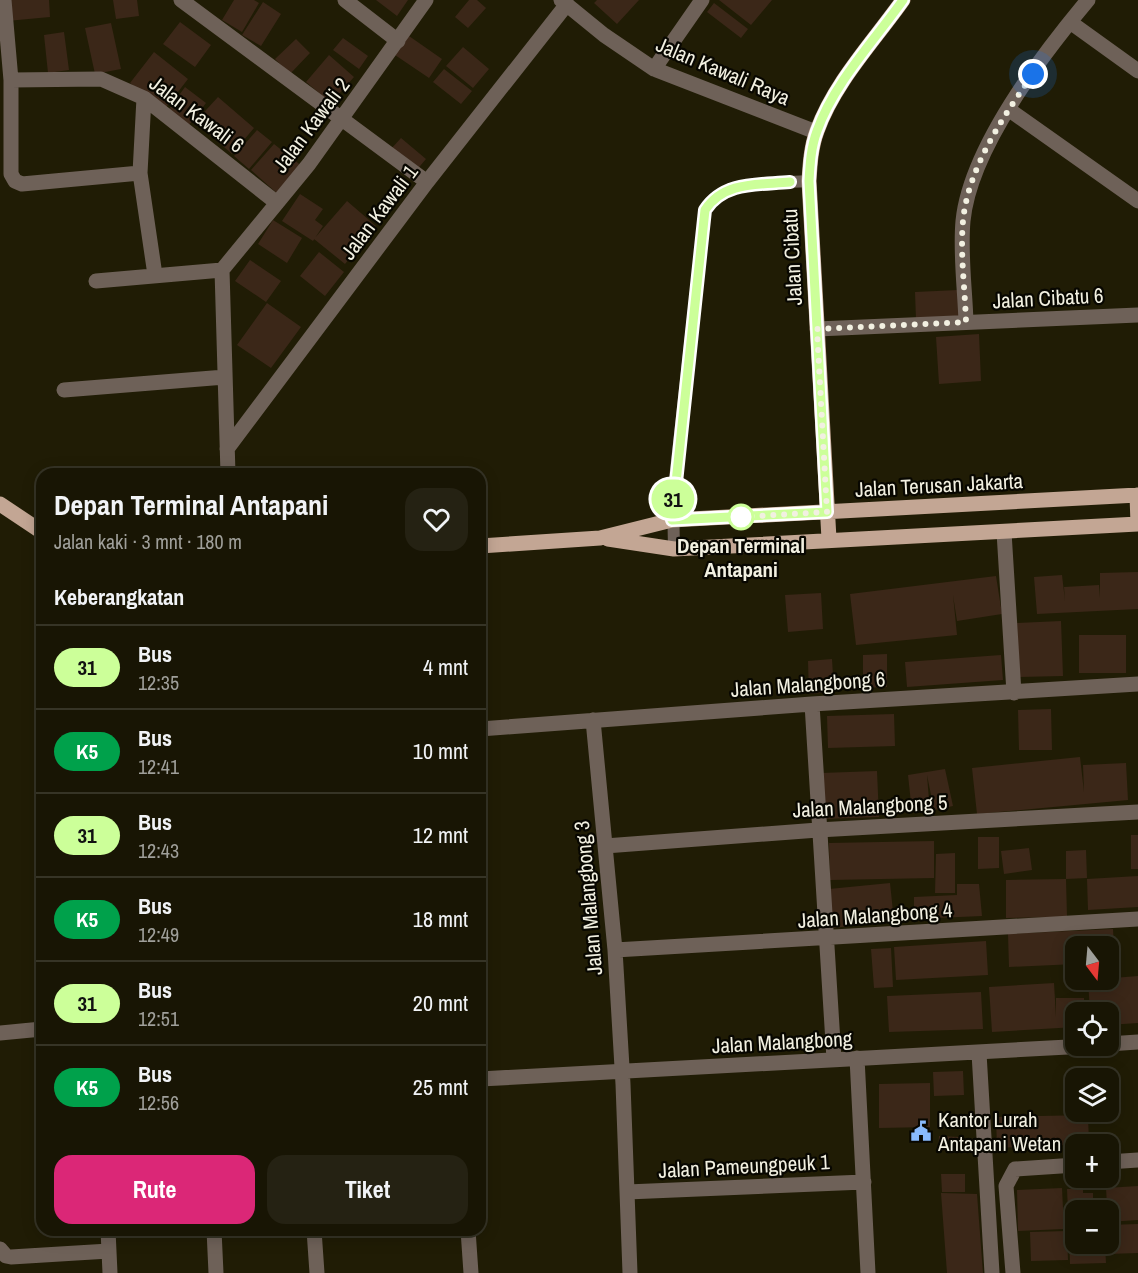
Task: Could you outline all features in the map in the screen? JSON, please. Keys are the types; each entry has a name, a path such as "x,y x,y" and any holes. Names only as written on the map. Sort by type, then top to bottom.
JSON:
{"main road":[{"name":"Jalan Cibatu","path":"829,539 809,181 816,132 829,103 903,0"},
{"name":"Jalan Terusan Jakarta","path":"486,546 600,538 672,520 1137,495"},
{"path":"1137,495 1138,524"},
{"path":"0,504 36,528"},
{"name":"Jalan Terusan Jakarta","path":"600,538 674,549 1138,524"}],"street":[{"path":"4,0 11,80 11,174 15,181 22,184 140,173"},
{"path":"181,0 428,182"},
{"path":"345,0 398,41"},
{"name":"Jalan Kawali 2","path":"222,270 343,119 426,0"},
{"path":"654,69 702,0"},
{"path":"966,322 963,222 968,191 1008,109 1070,21 1088,0"},
{"name":"Jalan Kawali Raya","path":"564,2 604,35 654,69 816,132"},
{"name":"Jalan Kawali 1","path":"227,449 564,2"},
{"path":"1070,21 1138,71"},
{"name":"Jalan Kawali 6","path":"11,80 101,79 144,98 276,203"},
{"path":"144,98 140,173 155,275"},
{"path":"1008,109 1138,201"},
{"path":"96,281 222,270 228,468"},
{"name":"Jalan Cibatu 6","path":"817,329 1138,315"},
{"path":"64,390 225,377"},
{"path":"1004,532 1014,693"},
{"name":"Jalan Malangbong 6","path":"486,729 812,704 1138,684"},
{"path":"812,704 818,830 834,1059"},
{"name":"Jalan Malangbong 3","path":"593,720 615,950 623,1072 630,1273"},
{"name":"Jalan Malangbong 5","path":"605,846 818,830 1138,812"},
{"name":"Jalan Malangbong 4","path":"615,950 1138,919"},
{"path":"0,1033 36,1030"},
{"path":"1119,1043 1138,1042"},
{"name":"Jalan Malangbong","path":"486,1079 1065,1047"},
{"path":"980,1053 992,1273"},
{"path":"857,1058 868,1273"},
{"path":"1119,1162 1138,1161"},
{"path":"1013,1273 1006,1186 1009,1175 1015,1169 1065,1166"},
{"name":"Jalan Pameungpeuk 1","path":"627,1192 864,1182"},
{"path":"108,1236 110,1273"},
{"path":"214,1236 216,1273"},
{"path":"314,1236 317,1273"},
{"path":"468,1236 471,1273"},
{"path":"0,1249 6,1256 12,1257 109,1251"}],"lane":[{"path":"674,549 672,520 705,210 712,199 734,187 809,181"}],"building":[{"path":"5,0 49,0 50,17 7,21"},
{"path":"113,0 137,0 139,16 116,19"},
{"path":"234,0 254,0 259,3 242,32 222,20"},
{"path":"376,0 408,0 397,16"},
{"path":"469,0 477,0 486,8 468,28 455,17"},
{"path":"597,0 639,0 617,24 594,3"},
{"path":"719,0 772,0 751,25"},
{"path":"263,2 281,14 261,46 242,35"},
{"path":"714,3 748,29 741,38 707,12"},
{"path":"180,22 211,45 195,67 163,44"},
{"path":"111,23 121,69 95,74 85,28"},
{"path":"64,32 69,70 48,73 44,35"},
{"path":"409,36 442,59 429,78 395,55"},
{"path":"343,38 368,56 359,69 333,50"},
{"path":"296,39 310,53 290,74 275,59"},
{"path":"463,47 489,69 473,88 446,66"},
{"path":"154,52 188,79 164,110 130,83"},
{"path":"329,55 354,77 331,103 306,82"},
{"path":"444,69 472,91 461,104 433,82"},
{"path":"185,87 206,103 189,125 169,109"},
{"path":"218,97 254,128 232,154 195,122"},
{"path":"257,130 272,142 249,169 234,156"},
{"path":"401,138 426,159 415,172 390,150"},
{"path":"274,144 303,167 279,195 251,170"},
{"path":"300,194 323,209 315,220 323,226 313,241 282,221"},
{"path":"347,201 376,226 345,264 314,239"},
{"path":"273,220 302,238 287,263 258,244"},
{"path":"319,252 344,272 325,296 300,276"},
{"path":"250,260 281,281 266,302 235,281"},
{"path":"958,290 959,318 916,320 915,292"},
{"path":"267,303 301,327 271,368 237,345"},
{"path":"979,334 981,381 939,384 936,337"},
{"path":"1138,572 1138,609 1037,614 1034,577 1062,575 1065,601 1064,587 1099,585 1100,598 1100,573"},
{"path":"996,576 1002,614 957,621 953,595 957,635 856,645 850,594"},
{"path":"821,593 823,629 788,632 785,595"},
{"path":"1061,621 1063,676 1019,677 1017,623"},
{"path":"1079,635 1126,635 1126,673 1079,673"},
{"path":"887,654 887,687 863,688 863,655"},
{"path":"1001,655 1003,680 907,687 905,662"},
{"path":"832,659 834,692 809,694 808,661"},
{"path":"1051,709 1052,750 1019,750 1018,710"},
{"path":"894,714 895,746 828,748 827,716"},
{"path":"1080,757 1084,792 1083,765 1126,763 1128,800 977,814 972,768"},
{"path":"945,769 953,806 934,810 927,775 929,800 911,803 908,775"},
{"path":"877,771 879,817 823,819 821,773"},
{"path":"1131,835 1138,835 1138,869 1131,869"},
{"path":"978,837 999,837 999,868 978,869"},
{"path":"934,841 934,878 830,880 829,843"},
{"path":"1029,848 1032,870 1004,874 1001,851"},
{"path":"1086,850 1087,878 1066,879 1066,851"},
{"path":"955,853 955,893 935,893 936,854"},
{"path":"1138,876 1138,907 1088,910 1087,879"},
{"path":"1066,879 1067,917 1006,918 1006,880"},
{"path":"890,883 894,921 833,928 829,889"},
{"path":"957,884 979,884 982,916 914,919 914,897 957,895"},
{"path":"1113,929 1113,936 1065,936 1065,964 1009,967 1008,934"},
{"path":"986,941 988,975 896,980 894,947"},
{"path":"891,948 893,987 874,988 871,949"},
{"path":"1138,976 1138,1023 1119,1024 1119,1002 1089,1002 1089,990 1119,990 1119,978"},
{"path":"1054,983 1056,1017 1056,998 1084,998 1084,1002 1065,1002 1065,1028 992,1032 989,987"},
{"path":"981,992 983,1029 889,1032 887,996"},
{"path":"963,1071 964,1095 934,1096 933,1072"},
{"path":"930,1083 930,1127 879,1128 879,1084"},
{"path":"1065,1116 1065,1122 1088,1122 1089,1134 1065,1134 1065,1145 997,1148 996,1117"},
{"path":"939,1136 959,1137 959,1151 938,1150"},
{"path":"941,1174 965,1174 965,1192 942,1192"},
{"path":"1138,1186 1138,1220 1119,1221 1119,1200 1107,1200 1106,1188"},
{"path":"1062,1188 1064,1229 1018,1231 1017,1190"},
{"path":"1067,1189 1083,1189 1083,1193 1093,1193 1093,1198 1101,1198 1101,1200 1067,1200"},
{"path":"941,1193 977,1194 983,1273 947,1273"},
{"path":"1138,1224 1138,1253 1119,1254 1119,1225"},
{"path":"1065,1231 1065,1254 1068,1254 1068,1260 1031,1261 1030,1232"},
{"path":"1070,1254 1106,1254 1106,1263 1070,1264"}],"bus line":[{"name":"31","path":"790,182 734,187 712,199 705,210 672,520 827,512 809,181 811,156 816,132 829,103 903,0"}],"place":[{"name":"Depan Terminal Antapani","path":"741,517"},
{"name":"Kantor Lurah Antapani Wetan","path":"921,1131"}],"route":[{"path":"741,517 827,512 817,329 966,322 963,222 968,191 978,166 1008,109 1033,74"}]}
